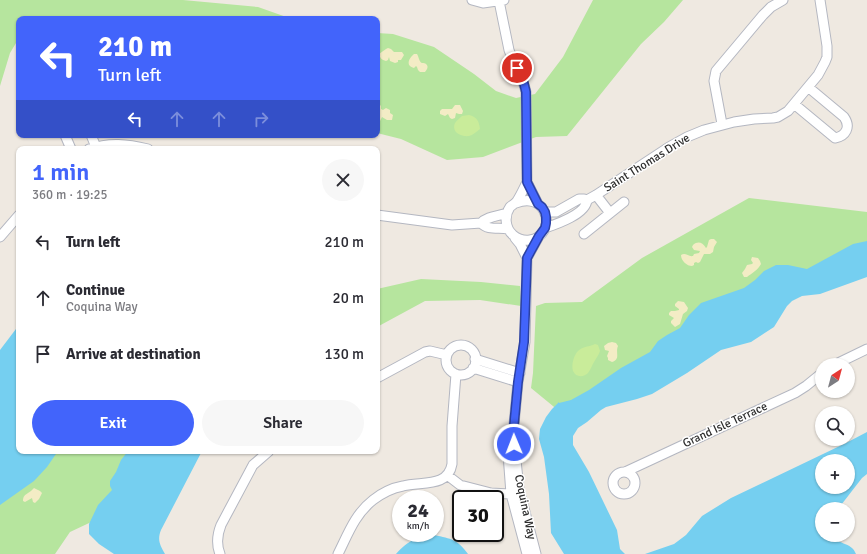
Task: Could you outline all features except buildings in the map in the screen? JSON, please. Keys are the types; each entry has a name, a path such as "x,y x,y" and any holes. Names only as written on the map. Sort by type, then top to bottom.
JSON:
{"street":[{"path":"472,0 483,3 502,0 509,50 523,80 526,92 527,182 538,204"},
{"path":"722,124 714,81 716,71 763,15 771,7 783,0"},
{"name":"Saint Thomas Drive","path":"545,212 556,212 579,199 587,200 669,146 698,132 722,124 778,117 788,111 821,71 827,57 827,46 820,0"},
{"path":"794,104 835,138 845,133 848,126 844,117 808,87"},
{"path":"101,146 120,144 136,146"},
{"path":"516,203 527,182"},
{"name":"Saint Thomas Drive","path":"596,195 610,214"},
{"path":"481,223 485,227 500,228 511,233 520,240 533,240 539,236 545,228 546,217 542,207 533,201 521,200 511,207 507,213 506,224 511,233 520,244 527,258"},
{"name":"Saint Thomas Drive","path":"545,228 572,217 585,207 587,200"},
{"name":"Saint Thomas Drive","path":"584,234 624,202"},
{"path":"572,203 579,212"},
{"path":"380,215 452,225 481,223 489,217 507,213"},
{"path":"0,237 16,218"},
{"name":"Coquina Way","path":"527,554 510,494 508,454 513,435 524,342 527,258 539,236"},
{"path":"464,345 472,350 474,364 469,372 465,374 456,374 448,368 446,363 447,355 450,349 454,346 464,345"},
{"path":"848,358 867,349"},
{"path":"380,376 425,352 447,355"},
{"path":"474,364 519,378"},
{"path":"338,554 352,526 363,509 381,494 409,484 441,480 448,475 452,464 452,426 456,374"},
{"name":"Grand Isle Terrace","path":"625,472 795,393 815,379"},
{"name":"Coquina Way","path":"513,435 519,489 536,554"},
{"path":"220,554 217,535 221,525 253,465 266,454"},
{"path":"448,475 460,485 491,493 510,494"}],"green space":[{"path":"0,0 183,0 258,7 284,16 16,16 16,43 10,53 0,86"},
{"path":"593,0 683,0 664,22 641,44 567,136 536,137 483,157 447,160 401,139 380,134 380,33 393,34 434,47 496,91 516,98 535,94 563,57"},
{"path":"469,115 477,120 480,129 469,136 460,135 454,129 455,123 462,116"},
{"path":"749,198 867,212 867,263 559,411 531,388 536,306 545,303 582,302 642,258"},
{"path":"421,279 481,282 520,286 521,306 480,300 425,301 380,325 380,288"},
{"path":"595,344 598,345 600,351 589,372 582,376 576,375 572,366 575,355 582,348"},
{"path":"46,454 146,454 104,516 70,532 55,554 0,554 0,493"}],"sand":[{"path":"388,48 394,52 402,52 404,55 401,60 398,60 398,62 395,63 390,61 389,57 386,61 381,59 380,53"},
{"path":"414,54 417,54 420,62 427,65 425,72 420,72 416,66 414,68 410,66 409,60"},
{"path":"380,105 381,109 383,110 386,108 390,110 390,113 393,115 392,120 387,120 382,117 380,121"},
{"path":"455,105 460,105 463,111 462,114 456,113 455,118 452,119 448,114 445,116 440,114 442,109 452,109"},
{"path":"714,239 717,242 713,252 710,254 704,254 700,262 694,263 692,266 683,261 681,255 684,254 693,256 694,254 699,253 700,251 694,250 692,247 693,245 700,243 706,248 709,240"},
{"path":"752,257 758,258 761,264 755,271 747,277 744,277 742,273 747,265 753,263 751,260"},
{"path":"678,301 684,302 688,308 683,314 680,324 675,327 671,323 674,318 669,315 669,313 671,311 679,310 675,306"},
{"path":"612,342 616,343 618,346 617,357 615,361 612,362 608,360 607,356 609,351 605,350 604,346"},
{"path":"34,488 42,493 39,499 35,503 33,502 32,498 25,502 23,501 24,496"}],"water":[{"path":"867,241 867,277 820,294 802,296 792,301 787,306 774,327 751,342 721,350 652,394 606,407 578,428 573,436 573,445 589,472 617,530 620,549 625,554 564,554 551,533 549,494 544,457 539,439 540,429 552,409 559,402 571,400 589,390 621,368 650,352 658,341 680,328 689,315 701,303 744,288 764,271 776,265 788,265 807,269 853,244"},
{"path":"16,329 16,454 56,454 47,467 34,481 0,505 0,350"},
{"path":"867,432 867,474 855,487 855,454 823,454 840,446 855,446 855,438"},
{"path":"126,454 200,454 161,530 159,537 165,554 114,554 99,544 89,534 89,524 98,505 112,490 110,481"},
{"path":"815,458 815,494 850,494 843,502 815,502 815,542 841,542 851,547 856,554 645,554 674,544 686,535 702,516 731,498"},
{"path":"444,538 452,540 452,542 457,542 468,554 396,554 409,542 444,542"}],"route":[{"path":"514,444 513,435 518,382 524,342 527,258 545,228 546,223 545,212 538,204 527,182 526,92 523,80 517,68"}]}
